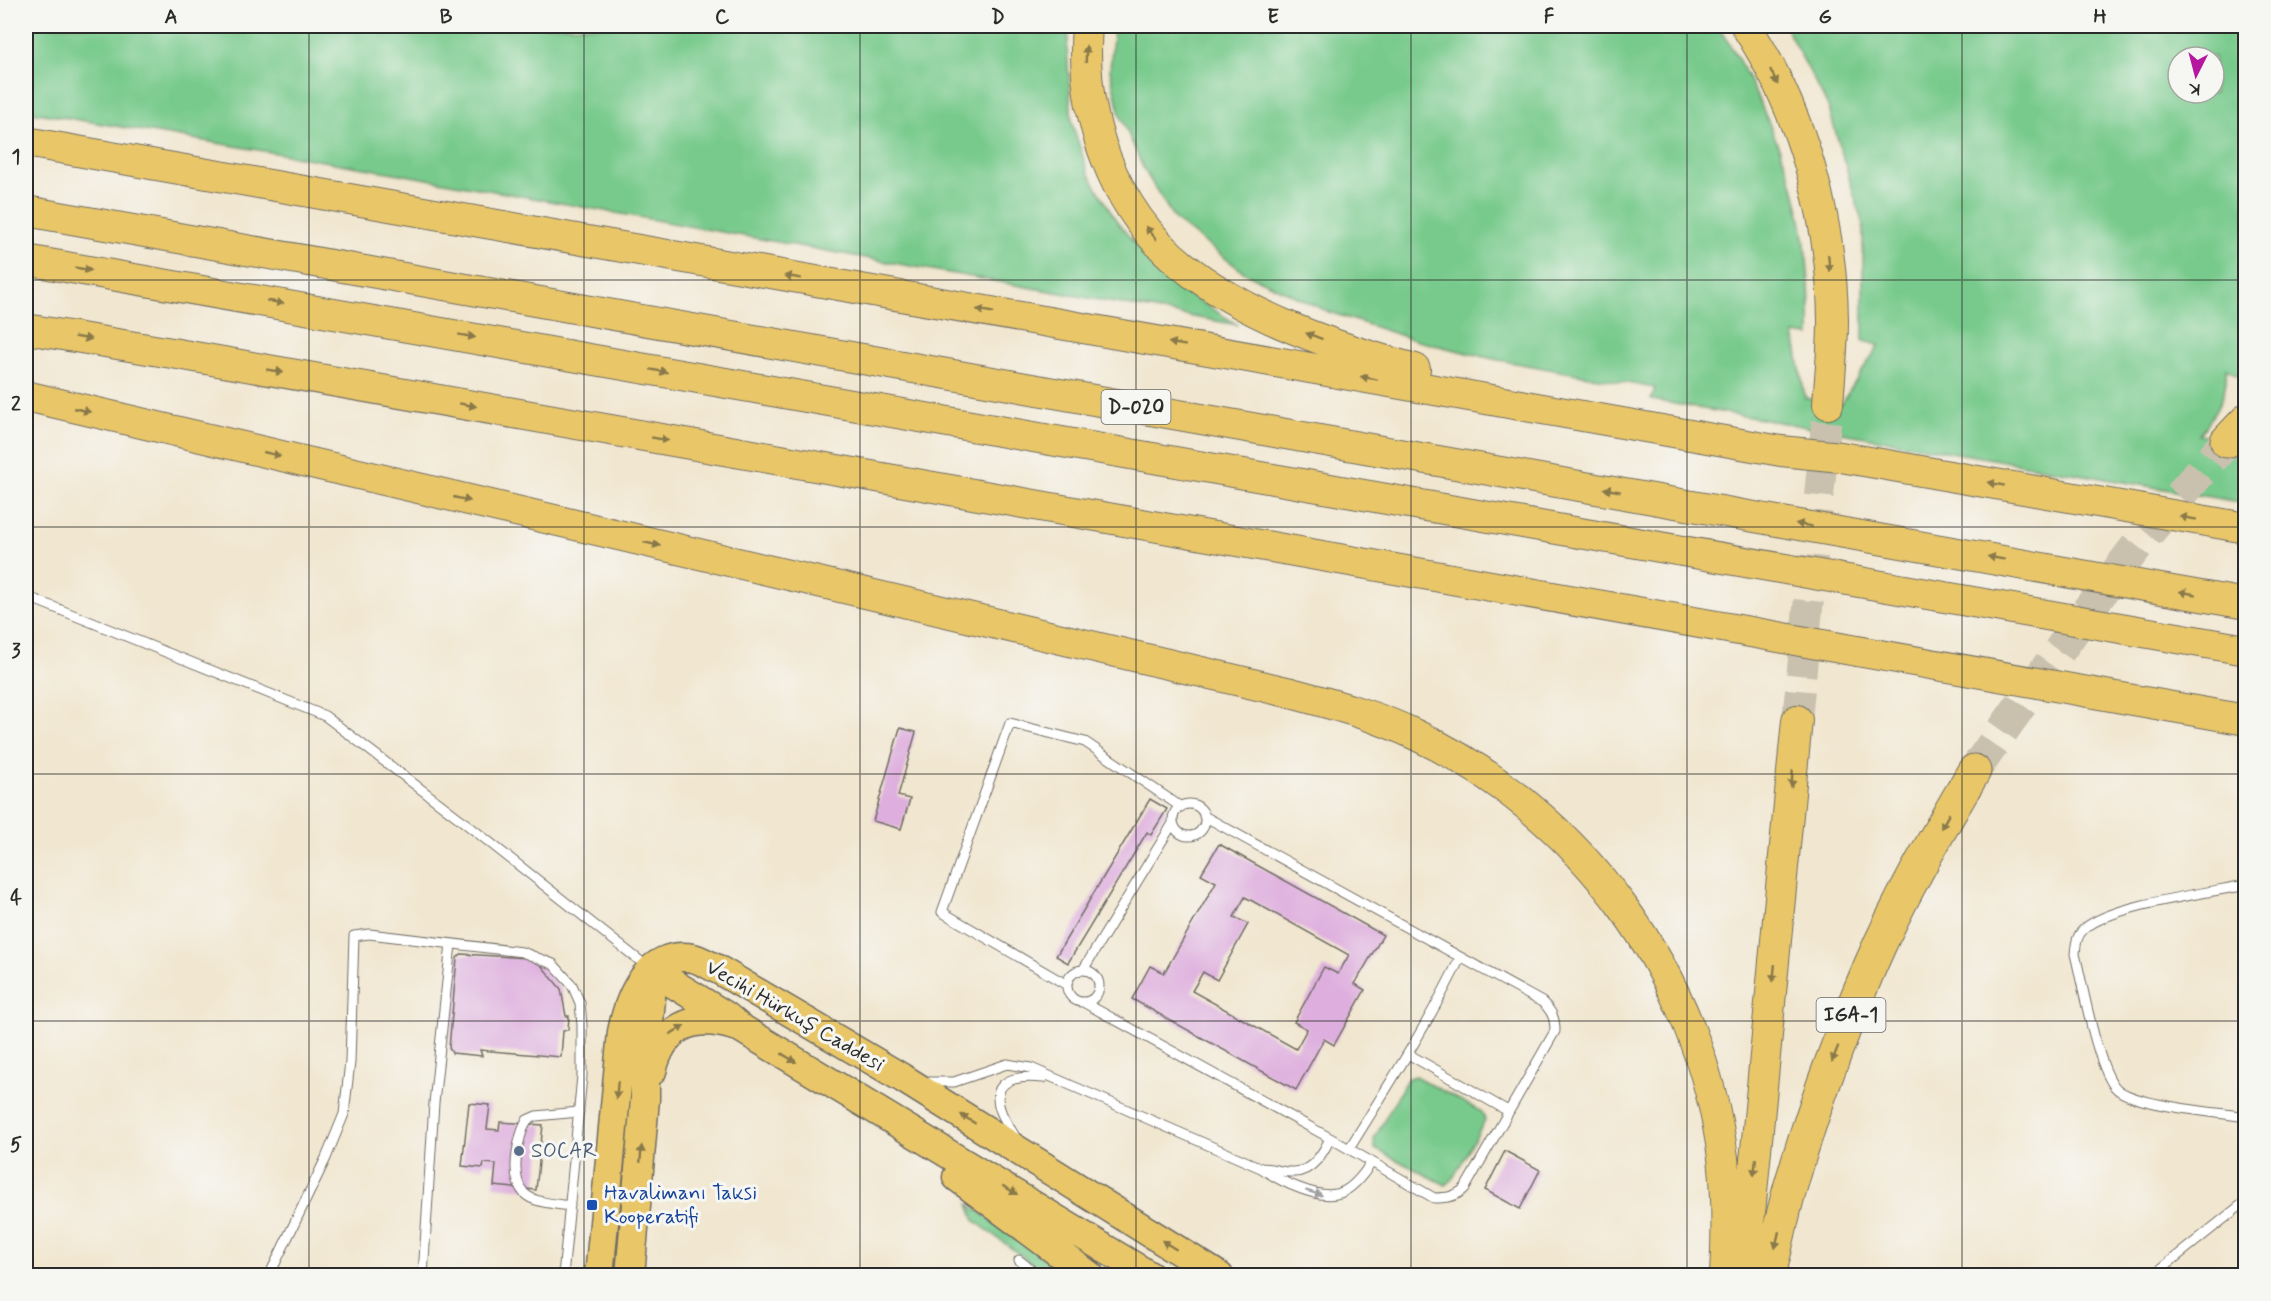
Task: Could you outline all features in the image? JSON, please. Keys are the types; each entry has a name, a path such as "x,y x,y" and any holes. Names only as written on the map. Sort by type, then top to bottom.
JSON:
{"highway":[{"path":"1087,26 1086,68 1090,107 1096,135 1116,183 1157,241 1182,265 1214,288 1304,333 1354,351 1440,376 1808,443 1841,457"},
{"path":"1746,26 1781,89 1800,136 1817,193 1829,258 1832,290 1833,323 1828,404"},
{"path":"26,142 1770,449 1841,457 2246,528"},
{"name":"D-020","path":"26,211 2246,603"},
{"name":"D-020","path":"26,260 2246,650"},
{"path":"26,329 826,468 2246,720"},
{"path":"26,396 1287,692 1386,721 1425,739 1495,780 1534,810 1571,844 1608,886 1662,966 1696,1043 1715,1111 1726,1187 1725,1275"},
{"path":"1744,1275 1797,720"},
{"name":"IGA-1","path":"1769,1275 1785,1205 1807,1133 1828,1072 1864,983 1920,866 1974,771"}],"main road":[{"name":"Vecihi Hürkuş Caddesi","path":"1150,1275 739,1028 726,1016 651,970 660,961 676,957 694,959 719,970 904,1079 1219,1275"},
{"path":"630,1275 645,1100 651,970"},
{"path":"599,1275 622,1032 626,1013 638,986 651,970"},
{"path":"645,1100 655,1061 669,1034 681,1026 695,1022 717,1021 739,1028"},
{"path":"887,1117 940,1165 1090,1275"}],"lane":[{"path":"26,596 325,716 651,970"},
{"path":"1067,985 942,912 1010,723 1084,742 1181,807"},
{"path":"1191,804 1196,806 1204,816 1550,1008 1555,1020 1555,1031 1465,1188 1458,1194 1446,1198 1434,1198 1070,995 1067,985 1071,975 1083,970 1173,823 1174,814 1181,807 1191,804"},
{"path":"1173,823 1179,833 1194,835 1202,829 1204,816"},
{"path":"2246,885 2104,915 2083,930 2076,940 2075,954 2103,1066 2116,1088 2136,1100 2246,1117"},
{"path":"269,1275 326,1158 344,1114 350,1062 354,936 369,934 522,952 553,964 572,985 580,1003 582,1076 563,1275"},
{"path":"423,1275 434,1103 451,944"},
{"path":"1348,1149 1408,1054 1460,958"},
{"path":"1083,970 1094,975 1099,984 1096,995 1083,1002"},
{"path":"1408,1054 1508,1111"},
{"path":"904,1079 932,1083 954,1082 1007,1064 1031,1068 1261,1168 1276,1179 1319,1196 1331,1196 1348,1189 1360,1179 1371,1163"},
{"path":"1025,1155 1002,1113 999,1092 1005,1082 1014,1078 1026,1076 1052,1079"},
{"path":"570,1206 525,1195 516,1180 519,1136 527,1120 536,1116 579,1112"},
{"path":"1261,1168 1274,1168 1295,1173 1304,1170 1313,1164 1330,1138"},
{"path":"2152,1275 2246,1201"},
{"path":"1019,1260 1039,1275"}],"green space":[{"path":"26,26 1070,26 1067,48 1072,123 1088,173 1116,220 1151,264 1185,292 1238,325 394,173 26,111"},
{"path":"1114,26 1717,26 1735,54 1761,105 1794,190 1802,226 1810,300 1810,336 1794,334 1805,398 1841,404 1879,345 1863,341 1863,225 1828,106 1785,26 2245,26 2245,380 2226,368 2223,395 2215,412 2199,435 2238,442 2245,436 2245,503 1651,400 1655,388 1493,359 1418,341 1329,312 1245,273 1175,220 1144,170 1120,115 1110,70"},
{"path":"1415,1076 1482,1112 1485,1120 1452,1180 1446,1185 1375,1149 1374,1139 1407,1079"},
{"path":"969,1204 1067,1275 1047,1275 975,1221"}],"building":[{"path":"900,728 916,732 898,796 910,799 901,829 873,821"},
{"path":"1150,799 1167,809 1151,835 1147,832 1068,963 1056,956"},
{"path":"1219,844 1383,935 1355,984 1365,990 1334,1045 1324,1039 1296,1090 1132,999 1150,966 1164,973 1216,882 1201,874","holes":["1245,897 1349,955 1338,974 1324,967 1294,1022 1307,1029 1296,1049 1192,991 1203,972 1217,980 1248,924 1234,917"]},
{"path":"461,954 528,958 541,965 561,989 566,1016 569,1016 568,1030 563,1031 561,1057 480,1050 482,1056 452,1053 449,1048 457,958"},
{"path":"469,1103 490,1105 487,1129 499,1130 500,1122 543,1125 536,1190 494,1186 496,1164 484,1163 483,1168 462,1166"},
{"path":"1505,1151 1540,1170 1520,1209 1485,1190"}],"tunnel":[{"path":"1797,720 1828,404"},
{"path":"1974,771 2088,610 2140,542 2227,441"}],"place":[{"name":"SOCAR","path":"519,1151"},
{"name":"Havalimanı Taksi Kooperatifi","path":"592,1205"}]}
